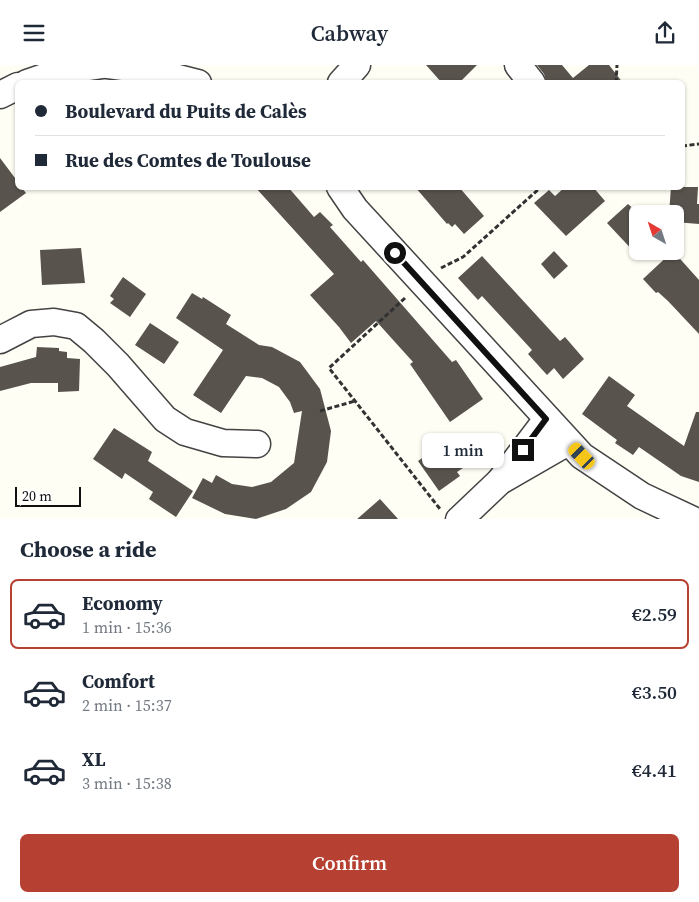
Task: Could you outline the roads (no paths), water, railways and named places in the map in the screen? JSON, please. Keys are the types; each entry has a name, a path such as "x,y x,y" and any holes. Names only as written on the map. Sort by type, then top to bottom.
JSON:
{"street":[{"path":"36,80 62,71 103,65"},
{"path":"108,65 147,68 188,80"},
{"path":"344,80 357,65"},
{"path":"518,65 530,80"},
{"path":"0,95 15,88"},
{"path":"342,190 355,209 582,456 642,496 693,519"},
{"path":"0,340 31,324 54,322 76,326 118,365 165,419 184,432 223,443 257,444"},
{"path":"500,481 546,419"},
{"path":"457,517 500,481 568,442"}]}
